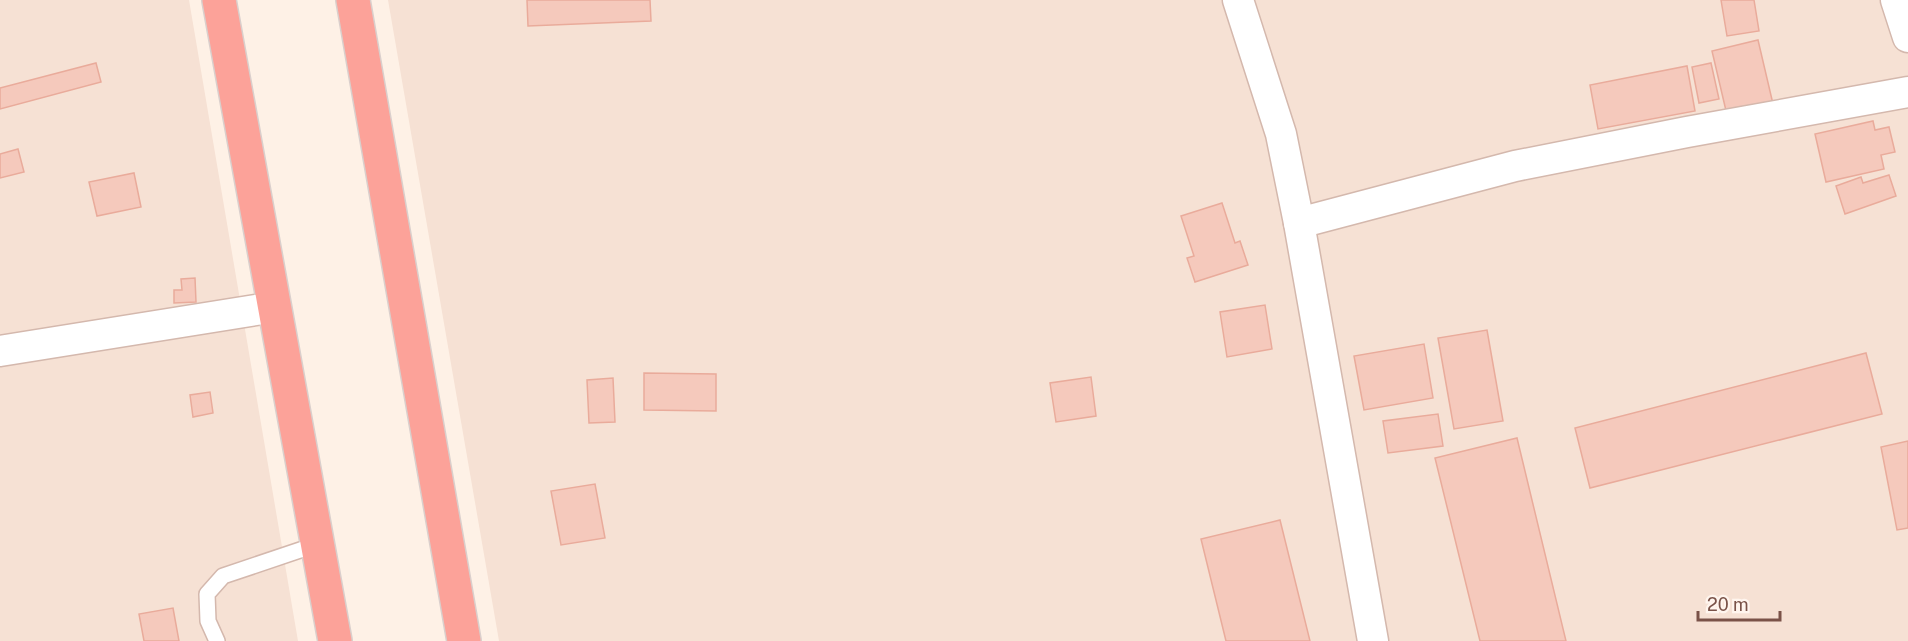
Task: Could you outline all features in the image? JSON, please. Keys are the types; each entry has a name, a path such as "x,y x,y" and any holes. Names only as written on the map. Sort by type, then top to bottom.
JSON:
{"highway":[{"path":"219,0 335,641"},
{"path":"353,0 464,641"}],"street":[{"path":"1238,0 1281,134 1299,223 1373,641"},
{"path":"1896,0 1908,37"},
{"path":"1299,223 1515,166 1908,92"},
{"path":"0,351 275,307"}],"lane":[{"path":"217,641 207,621 207,594 223,576 318,544"}],"shaded area":[{"path":"0,0 189,0 298,641 0,641"},
{"path":"388,0 1908,0 1908,641 499,641"}],"building":[{"path":"527,0 650,0 651,21 528,26"},
{"path":"1721,0 1754,0 1759,31 1727,36"},
{"path":"1758,40 1773,104 1727,115 1712,51"},
{"path":"96,63 101,82 0,109 0,88"},
{"path":"1711,63 1719,99 1699,103 1692,67"},
{"path":"1687,66 1695,111 1598,129 1590,85"},
{"path":"1873,121 1875,130 1889,127 1895,152 1881,155 1884,169 1826,182 1815,134"},
{"path":"18,149 24,172 0,178 0,154"},
{"path":"134,173 141,207 97,216 89,182"},
{"path":"1889,175 1896,196 1845,214 1836,186 1861,177 1863,183"},
{"path":"1222,203 1235,243 1240,241 1248,265 1195,282 1187,258 1194,256 1181,216"},
{"path":"195,278 196,302 174,303 174,290 182,290 181,279"},
{"path":"1265,305 1272,349 1227,357 1220,312"},
{"path":"1487,330 1503,421 1454,429 1438,338"},
{"path":"1424,344 1433,398 1364,410 1354,356"},
{"path":"1866,353 1882,414 1590,488 1575,428"},
{"path":"644,373 716,374 716,411 644,410"},
{"path":"1091,377 1096,416 1056,422 1050,383"},
{"path":"613,378 615,422 589,423 587,380"},
{"path":"210,392 213,413 193,417 190,395"},
{"path":"1438,414 1443,446 1388,453 1383,421"},
{"path":"1517,438 1566,641 1480,641 1435,458"},
{"path":"1908,441 1908,528 1897,530 1881,447"},
{"path":"595,484 605,538 561,545 551,491"},
{"path":"1280,520 1310,641 1226,641 1201,539"},
{"path":"173,608 179,641 144,641 139,614"}]}
